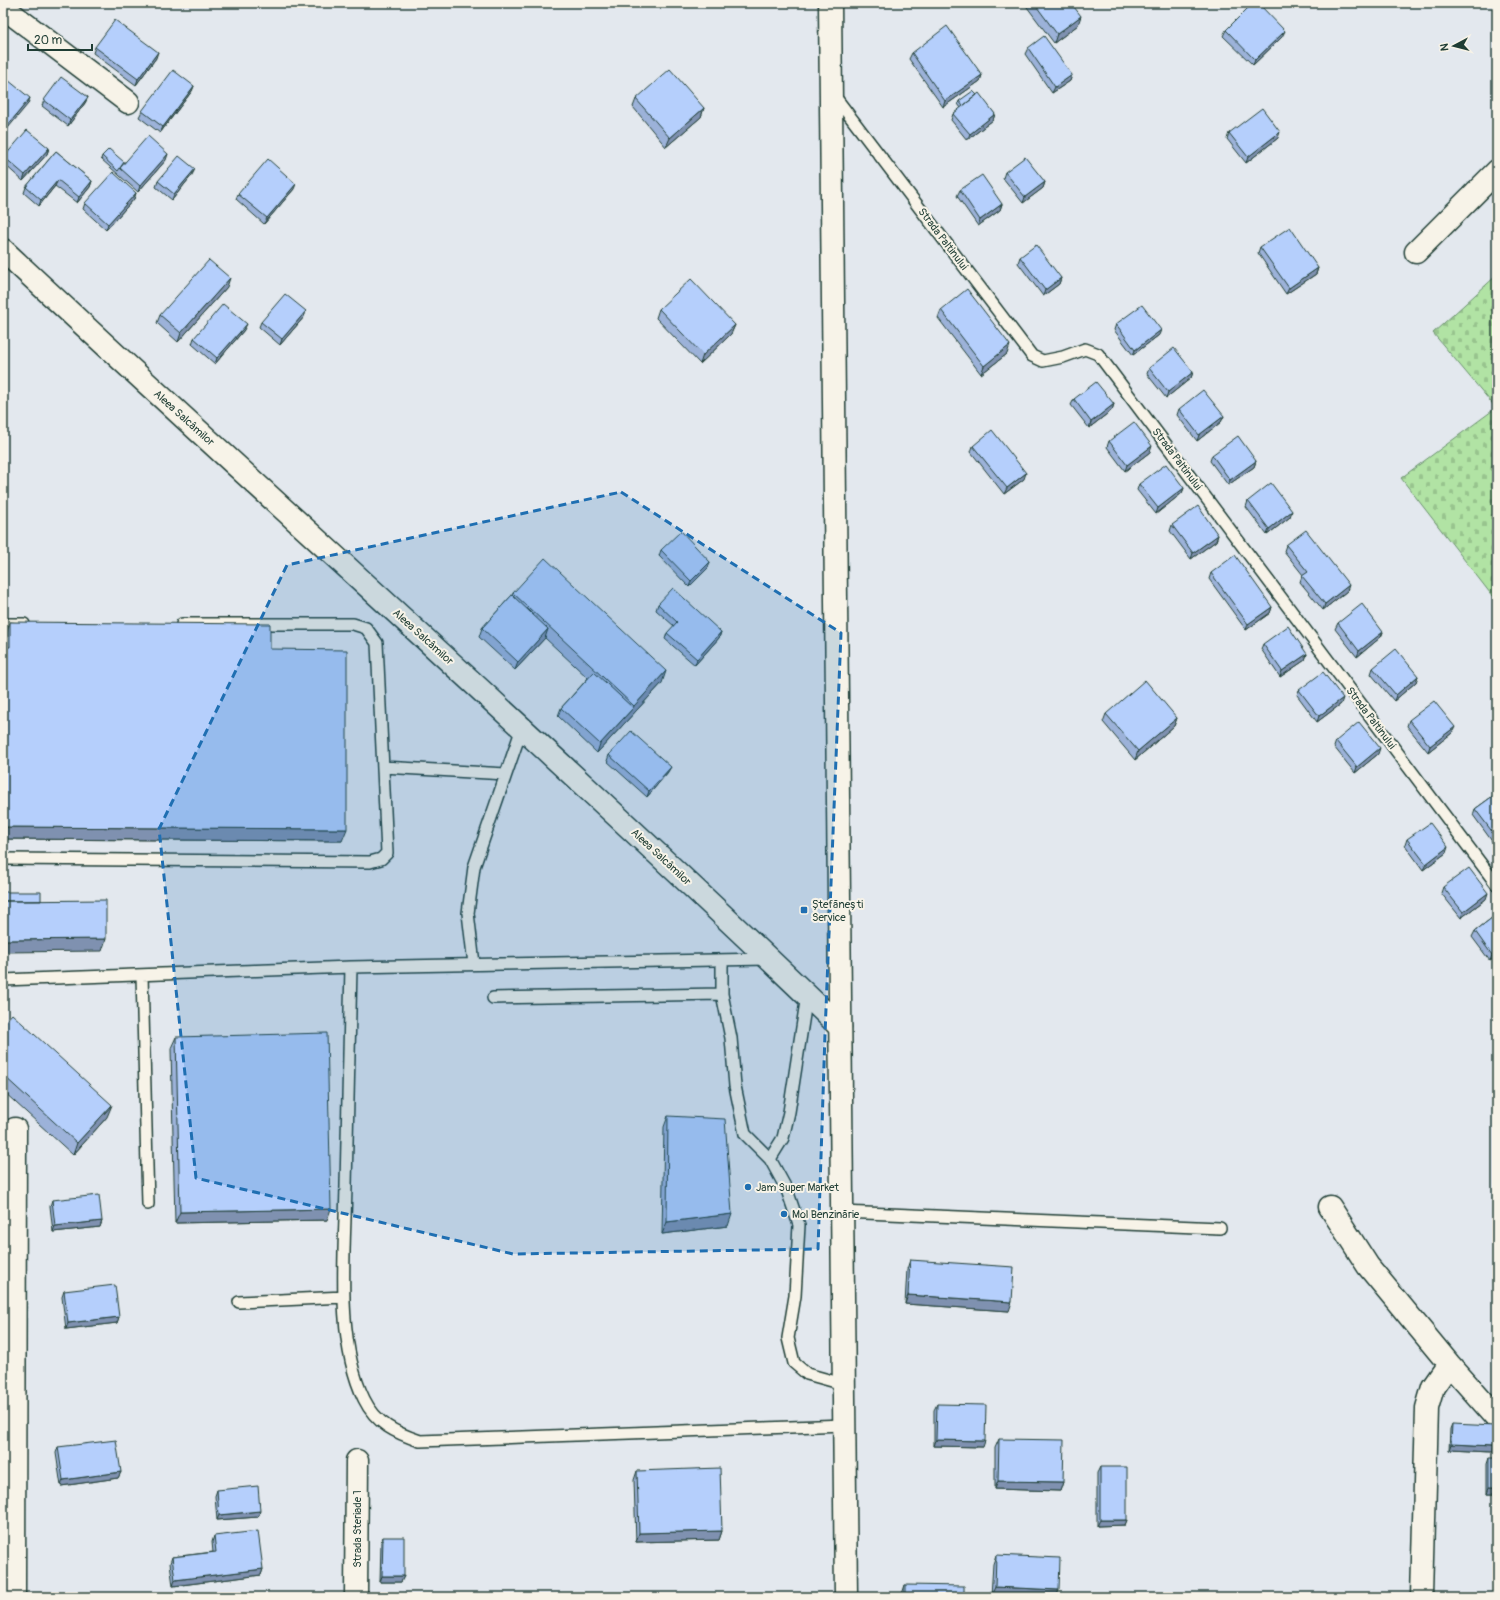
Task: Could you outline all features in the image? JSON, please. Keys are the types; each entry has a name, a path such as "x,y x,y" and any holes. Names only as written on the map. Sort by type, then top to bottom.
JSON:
{"street":[{"path":"830,3 846,1597"},
{"path":"5,7 128,102"},
{"path":"1416,252 1497,171"},
{"name":"Aleea Salcâmilor","path":"3,250 142,380 522,728 770,959 840,1027"},
{"path":"14,1597 15,1130"},
{"path":"1330,1207 1368,1266 1449,1364 1497,1418"},
{"path":"1422,1597 1427,1408 1433,1387 1449,1364"},
{"name":"Strada Steriade 1","path":"356,1597 357,1461"}],"lane":[{"name":"Strada Paltinului","path":"831,92 1032,356 1043,361 1063,357 1085,349 1098,354 1497,885"},
{"path":"3,624 35,624"},
{"path":"3,859 370,862 381,859 386,853 376,643 366,628 353,624 170,624"},
{"path":"474,964 468,913 474,867 522,728"},
{"path":"383,767 506,774"},
{"path":"3,980 351,967 770,959"},
{"path":"722,960 722,994 731,1038 735,1086 745,1134 770,1159 787,1190 799,1226 795,1296 788,1338 794,1363 807,1374 843,1384"},
{"path":"351,967 344,1297 350,1357 364,1400 379,1421 398,1434 420,1442 844,1425"},
{"path":"142,974 148,1204"},
{"path":"493,998 722,994"},
{"path":"770,1159 782,1138 789,1112 807,995"},
{"path":"842,1212 1220,1228"},
{"path":"240,1302 344,1297"}],"highlighted area":[{"path":"621,492 841,633 818,1249 513,1254 196,1178 159,829 287,565"}],"green space":[{"path":"1497,275 1497,602 1401,478 1496,408 1433,333"}],"building":[{"path":"1034,3 1071,3 1081,16 1057,34"},
{"path":"1253,3 1258,3 1285,31 1255,60 1226,30"},
{"path":"115,20 158,52 138,79 95,47"},
{"path":"947,26 982,75 945,101 912,53"},
{"path":"1044,36 1072,75 1055,87 1028,48"},
{"path":"670,69 704,108 670,138 636,99"},
{"path":"173,70 194,86 163,127 142,111"},
{"path":"61,77 88,97 70,120 44,100"},
{"path":"8,80 30,98 3,131 3,86"},
{"path":"973,91 977,95 963,106 959,101"},
{"path":"979,93 995,114 970,134 953,114"},
{"path":"1262,108 1280,132 1248,157 1229,133"},
{"path":"27,130 49,148 25,175 4,157"},
{"path":"148,136 168,154 140,186 120,168"},
{"path":"109,149 124,162 118,171 102,156"},
{"path":"56,151 92,181 79,197 58,180 41,200 26,187"},
{"path":"179,156 195,169 174,194 158,181"},
{"path":"1025,157 1045,182 1025,197 1005,172"},
{"path":"268,159 296,184 267,218 238,194"},
{"path":"113,172 136,193 108,224 85,203"},
{"path":"982,175 1002,204 980,220 960,190"},
{"path":"1290,227 1318,268 1289,288 1260,247"},
{"path":"1036,245 1061,278 1045,290 1020,257"},
{"path":"209,260 230,278 181,333 160,315"},
{"path":"691,279 735,325 703,355 659,309"},
{"path":"967,289 1010,345 984,366 941,310"},
{"path":"285,294 306,311 282,339 261,322"},
{"path":"223,304 247,324 217,358 194,338"},
{"path":"1142,305 1161,330 1135,350 1116,324"},
{"path":"1174,348 1193,372 1168,392 1149,368"},
{"path":"1096,382 1114,404 1091,422 1074,399"},
{"path":"1203,390 1224,416 1199,435 1179,409"},
{"path":"1134,422 1152,446 1127,465 1109,441"},
{"path":"992,430 1026,473 1007,488 973,446"},
{"path":"1238,436 1256,461 1230,480 1212,455"},
{"path":"1166,464 1184,488 1158,508 1139,484"},
{"path":"1271,483 1292,511 1269,529 1248,501"},
{"path":"1198,506 1218,535 1193,553 1172,525"},
{"path":"1306,530 1349,585 1325,604 1302,576 1308,572 1286,545"},
{"path":"681,531 710,562 691,581 661,550"},
{"path":"1235,555 1272,607 1248,624 1211,573"},
{"path":"545,558 666,671 634,706 513,593"},
{"path":"673,588 721,632 697,659 667,633 677,622 658,604"},
{"path":"512,595 548,629 518,662 482,628"},
{"path":"1362,604 1383,632 1359,651 1338,623"},
{"path":"10,622 270,624 270,649 347,650 347,829 3,827 3,647 10,647"},
{"path":"1288,626 1307,654 1282,671 1263,644"},
{"path":"1396,649 1418,676 1396,695 1373,668"},
{"path":"594,672 633,708 600,744 561,708"},
{"path":"1323,672 1343,698 1319,716 1299,690"},
{"path":"1145,680 1177,718 1138,751 1106,714"},
{"path":"1434,701 1455,727 1430,746 1409,720"},
{"path":"1359,722 1380,748 1357,767 1336,741"},
{"path":"631,731 671,767 649,791 609,755"},
{"path":"1497,793 1497,838 1475,809"},
{"path":"1430,823 1448,847 1426,864 1407,839"},
{"path":"1469,868 1488,893 1463,912 1443,887"},
{"path":"3,892 41,892 41,901 3,901"},
{"path":"106,900 106,939 3,940 3,901"},
{"path":"1497,914 1497,951 1492,955 1475,931"},
{"path":"12,1014 112,1105 77,1143 3,1075 3,1024"},
{"path":"327,1033 331,1209 180,1212 176,1037"},
{"path":"668,1116 725,1119 732,1214 667,1222"},
{"path":"99,1195 102,1221 55,1226 52,1200"},
{"path":"910,1260 1014,1267 1012,1302 908,1295"},
{"path":"115,1285 119,1317 68,1323 64,1291"},
{"path":"937,1404 986,1405 985,1441 936,1440"},
{"path":"1452,1424 1495,1426 1494,1446 1451,1444"},
{"path":"999,1439 1064,1440 1063,1482 998,1481"},
{"path":"116,1440 121,1472 63,1480 58,1447"},
{"path":"1489,1458 1497,1458 1497,1487 1489,1487"},
{"path":"1100,1467 1127,1467 1127,1520 1100,1520"},
{"path":"720,1468 722,1531 639,1533 637,1471"},
{"path":"258,1486 260,1511 219,1515 217,1490"},
{"path":"258,1531 263,1569 175,1580 172,1557 216,1552 214,1536"},
{"path":"383,1537 404,1537 404,1576 382,1576"},
{"path":"996,1555 1060,1558 1059,1590 995,1587"},
{"path":"905,1585 964,1586 964,1597 905,1597"},
{"path":"1482,1594 1497,1595 1497,1597 1482,1597"}],"place":[{"name":"Ștefănești Service","path":"804,910"},
{"name":"Jam Super Market","path":"748,1187"},
{"name":"Mol Benzinărie","path":"784,1214"}]}
